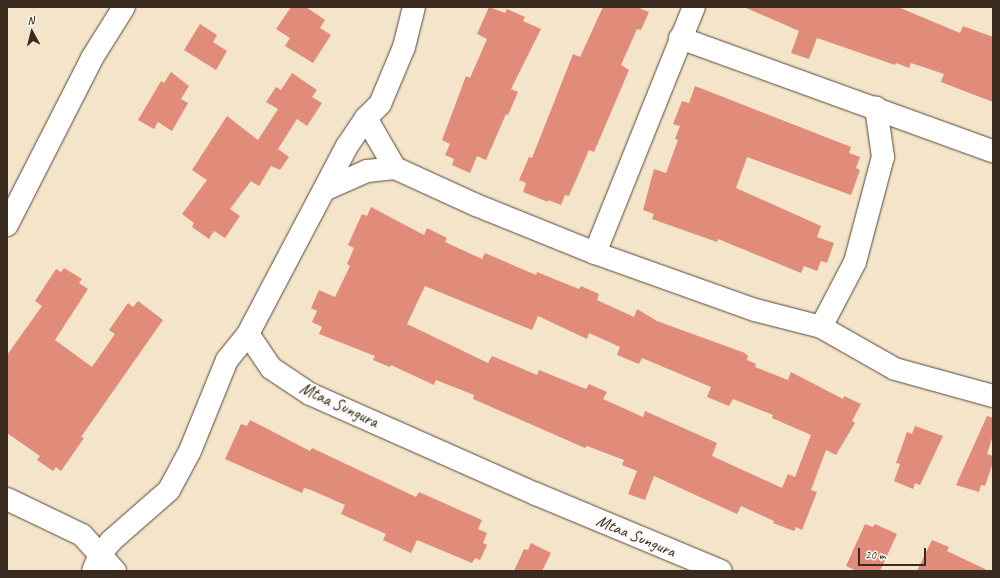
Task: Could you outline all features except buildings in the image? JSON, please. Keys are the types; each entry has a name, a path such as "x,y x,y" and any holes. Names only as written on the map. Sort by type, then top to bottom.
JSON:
{"street":[{"path":"7,225 92,58 124,7"},
{"path":"96,563 111,541 169,490 190,451 227,360 248,334 324,190 366,118 380,104 404,47 414,7"},
{"path":"595,253 680,38 694,7"},
{"path":"680,38 876,107 993,151"},
{"path":"821,327 855,262 883,157 876,107"},
{"path":"366,118 395,168"},
{"path":"324,190 367,171 395,168 476,205 595,253 755,310 821,327 896,369 993,396"},
{"name":"Mtaa Sungura","path":"248,334 271,368 310,394 536,494 721,571"},
{"path":"7,499 82,535 96,563 115,571"}]}
